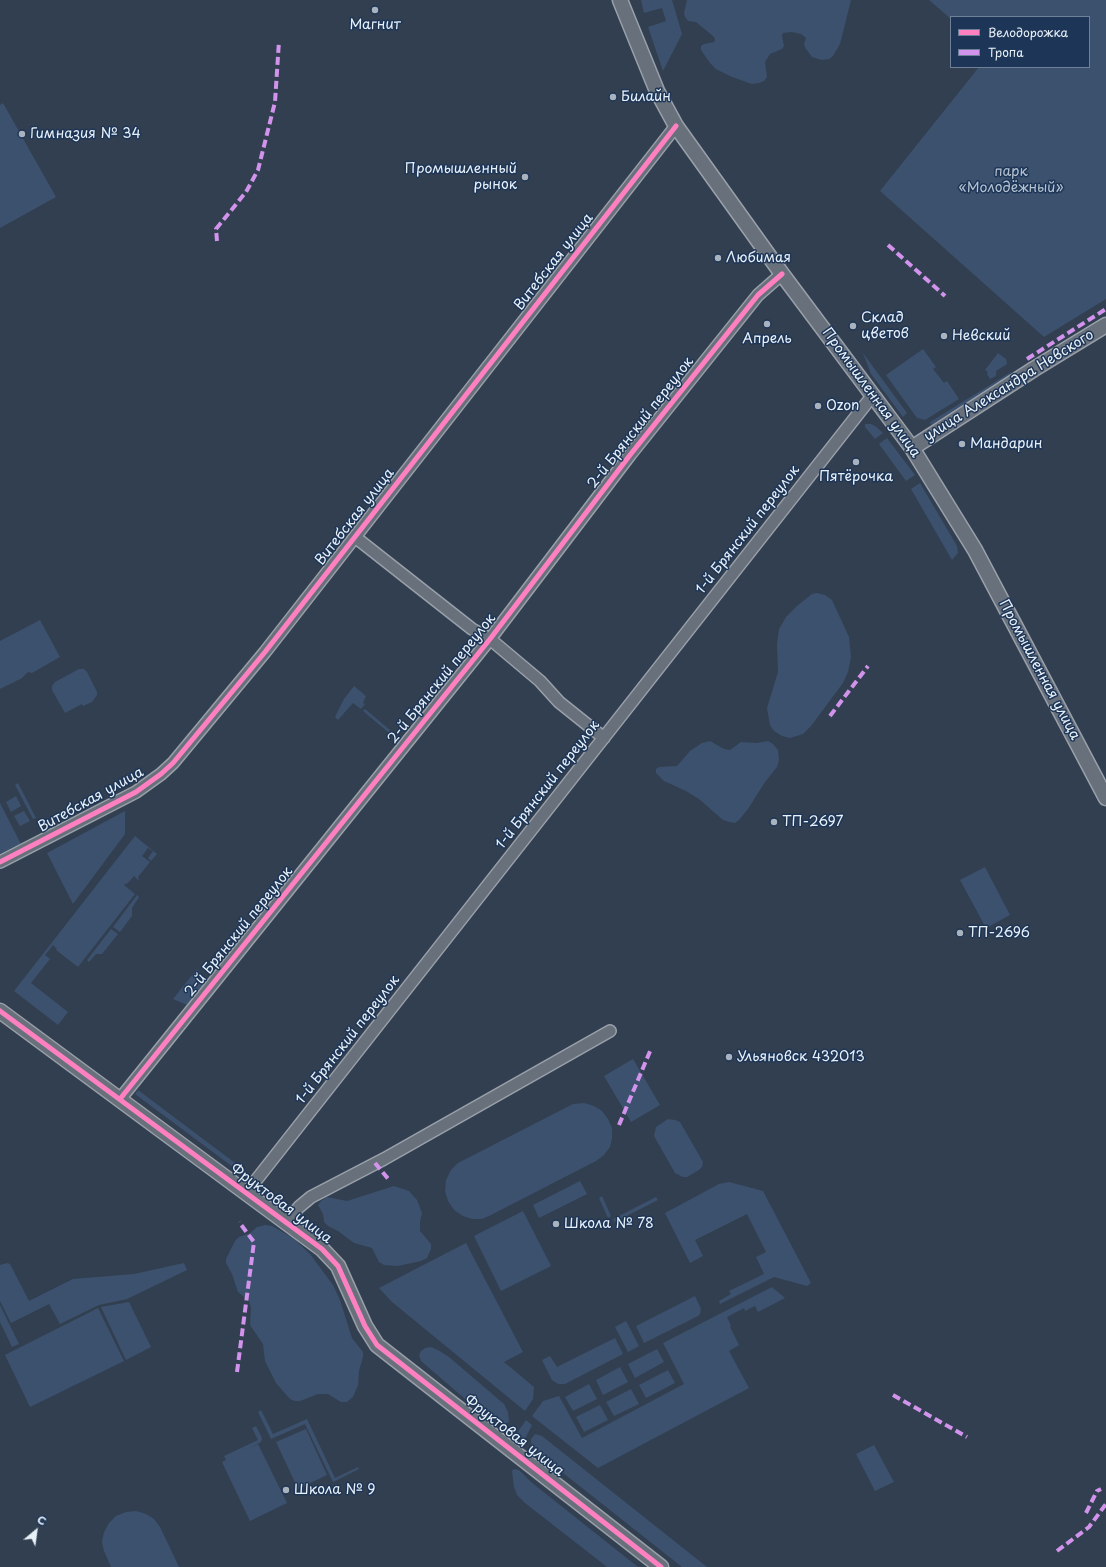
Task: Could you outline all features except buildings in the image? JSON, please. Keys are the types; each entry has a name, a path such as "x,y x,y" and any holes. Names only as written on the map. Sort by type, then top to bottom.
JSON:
{"street":[{"name":"Промышленная улица","path":"620,0 657,91 676,126 782,274 912,448 975,550 1106,798"},
{"name":"Витебская улица","path":"0,862 136,792 165,770 180,755 265,652 676,126"},
{"name":"2-й Брянский переулок","path":"120,1099 490,639 630,455 753,301 782,274"},
{"name":"улица Александра Невского","path":"912,448 1034,368 1106,325"},
{"name":"1-й Брянский переулок","path":"246,1193 873,395"},
{"path":"355,537 472,629 490,639 540,681 559,702 604,738"},
{"name":"Фруктовая улица","path":"0,1011 322,1249 338,1266 365,1326 377,1345 661,1567"},
{"path":"286,1222 311,1197 384,1159 610,1031"}],"green space":[{"path":"641,0 672,0 682,34 663,71 648,27 666,21 662,8 644,13"},
{"path":"687,0 851,0 840,44 833,56 829,59 822,60 812,57 804,44 806,38 801,34 792,32 783,33 782,36 784,46 782,49 770,54 765,62 767,77 764,81 752,84 732,77 716,69 710,63 701,50 701,46 714,42 714,37 696,22 688,21 685,17 684,13"},
{"name":"парк «Молодёжный»","path":"929,0 1106,0 1106,299 1044,337 880,191 978,68 1090,68 1090,16 950,16 950,18"},
{"path":"3,103 56,197 0,228 0,105"},
{"path":"923,349 936,367 933,369 944,383 947,381 959,399 925,420 917,418 886,375"},
{"path":"863,353 907,413 903,417 871,374"},
{"path":"998,353 1006,359 1007,364 996,371 996,376 990,379 987,374 988,372 985,370"},
{"path":"1011,372 1007,378 931,425 930,422"},
{"path":"865,424 875,426 883,433 875,439 865,427"},
{"path":"887,438 915,475 906,481 879,444"},
{"path":"920,483 957,546 958,553 952,560 911,489"},
{"path":"817,593 825,595 832,600 849,637 851,657 848,672 843,683 811,726 803,734 790,738 782,736 774,731 770,725 767,708 778,672 777,644 779,629 786,617 797,606 812,594"},
{"path":"40,620 60,657 32,673 28,672 22,678 0,689 0,641"},
{"path":"79,669 84,669 87,672 97,695 92,702 83,706 82,704 65,713 52,690 52,686 55,682"},
{"path":"354,686 366,696 363,703 365,704 361,709 353,703 338,720 335,717 344,699"},
{"path":"365,709 390,730 388,734 388,732 363,711"},
{"path":"710,741 724,749 730,750 741,742 757,743 768,741 778,750 779,760 777,767 765,782 748,809 735,823 723,820 699,799 664,781 656,773 656,769 659,767 677,766 690,751 702,743"},
{"path":"18,783 36,818 33,819 15,785"},
{"path":"16,796 21,806 11,812 6,802"},
{"path":"0,803 21,844 0,854"},
{"path":"24,811 30,821 20,826 14,816"},
{"path":"125,811 125,834 73,904 47,853"},
{"path":"135,836 157,854 151,861 148,858 153,851 148,848 142,856 150,862 138,877 139,881 134,876 127,884 126,883 124,885 135,894 78,967 56,950 57,949 53,945 45,955 50,959 31,983 68,1012 58,1025 14,991"},
{"path":"985,867 1010,915 986,928 960,880"},
{"path":"137,895 139,897 132,908 132,916 120,932 113,927"},
{"path":"111,929 118,934 102,954 96,954 89,962 87,960"},
{"path":"197,969 205,982 187,1005 173,999"},
{"path":"633,1059 660,1105 631,1122 604,1076"},
{"path":"138,1090 243,1169 241,1173 135,1094"},
{"path":"584,1103 594,1106 602,1111 612,1128 610,1147 604,1155 596,1161 482,1219 472,1219 463,1216 454,1210 448,1201 445,1191 446,1180 451,1170 458,1163 573,1104"},
{"path":"668,1119 680,1122 703,1162 702,1167 699,1170 687,1177 683,1177 675,1173 654,1136 656,1127"},
{"path":"580,1181 587,1194 539,1218 533,1205"},
{"path":"729,1182 763,1191 811,1283 807,1286 774,1277 720,1304 719,1301 731,1294 729,1291 764,1274 756,1257 766,1252 747,1214 695,1240 703,1256 690,1263 665,1213 719,1184"},
{"path":"394,1186 409,1191 417,1200 422,1213 420,1231 431,1244 431,1249 427,1258 421,1261 398,1266 384,1265 379,1262 372,1248 354,1243 338,1231 328,1226 324,1222 323,1214 318,1205 327,1197 347,1201"},
{"path":"602,1196 611,1216 608,1218 599,1198"},
{"path":"656,1197 658,1200 615,1222 613,1219"},
{"path":"523,1211 551,1266 501,1291 474,1236"},
{"path":"265,1225 272,1226 293,1238 310,1254 333,1285 340,1300 352,1338 363,1352 358,1385 353,1397 347,1402 341,1402 328,1394 318,1394 300,1401 290,1399 276,1383 265,1361 263,1344 250,1325 251,1308 249,1301 238,1292 232,1274 226,1263 226,1259 235,1241 239,1237 250,1233 257,1227"},
{"path":"466,1243 523,1352 504,1362 534,1387 533,1399 525,1411 392,1302 379,1288"},
{"path":"7,1263 10,1264 29,1301 73,1279 134,1274 184,1263 187,1270 127,1299 99,1305 60,1324 49,1304 11,1323 0,1301 0,1265"},
{"path":"772,1287 785,1298 758,1312 755,1306 745,1311 744,1308 727,1317 739,1345 729,1351 749,1388 598,1468 532,1416 543,1401 559,1396 582,1438 684,1384 663,1343"},
{"path":"695,1296 701,1309 698,1316 644,1343 636,1326"},
{"path":"129,1302 151,1347 126,1360 101,1307"},
{"path":"0,1305 19,1344 12,1347 0,1322"},
{"path":"98,1308 124,1361 30,1407 5,1355"},
{"path":"626,1321 639,1346 628,1352 615,1327"},
{"path":"615,1338 623,1354 565,1384 558,1384 552,1380 542,1360 550,1356 557,1367"},
{"path":"431,1347 449,1357 504,1404 508,1412 509,1421 506,1424 503,1424 487,1415 471,1404 421,1361 419,1355 421,1351 425,1348"},
{"path":"657,1349 664,1362 635,1378 628,1364"},
{"path":"620,1367 628,1382 603,1395 596,1380"},
{"path":"668,1370 675,1383 646,1398 639,1385"},
{"path":"589,1384 597,1399 573,1411 565,1397"},
{"path":"631,1389 639,1404 614,1416 606,1402"},
{"path":"600,1405 608,1420 584,1432 576,1417"},
{"path":"261,1410 273,1434 307,1419 335,1478 358,1467 359,1469 333,1482 305,1424 271,1439 258,1412"},
{"path":"526,1420 532,1425 521,1443 515,1439 515,1436"},
{"path":"256,1426 262,1438 261,1442 244,1451 258,1444 287,1503 250,1521 222,1462 226,1460 224,1456 258,1440 252,1428"},
{"path":"306,1429 327,1475 298,1489 276,1442"},
{"path":"535,1434 542,1436 707,1567 682,1567 534,1450 531,1439"},
{"path":"874,1445 894,1482 875,1491 856,1454"},
{"path":"514,1469 519,1470 531,1482 638,1567 607,1567 525,1503 517,1495 514,1487 512,1471"},
{"path":"136,1511 146,1514 154,1519 160,1527 179,1567 111,1567 102,1542 104,1532 109,1523 116,1516 126,1512"}],"marked path":[{"path":"217,241 216,229 246,192 258,170 275,102 279,41"},
{"path":"888,245 945,296"},
{"path":"1027,359 1106,309"},
{"path":"830,716 868,666"},
{"path":"619,1125 651,1049"},
{"path":"375,1163 390,1181"},
{"path":"237,1372 254,1242 239,1222"},
{"path":"893,1395 967,1437"},
{"path":"1086,1513 1097,1491 1101,1489"},
{"path":"1057,1551 1089,1527 1106,1504"}],"cycle path":[{"path":"0,862 136,792 161,774 173,763 265,652 676,126"},
{"path":"120,1099 490,639 630,455 758,295 782,274"},
{"path":"0,1011 322,1249 338,1266 365,1326 377,1345 661,1567"}],"place":[{"name":"Магнит","path":"375,10"},
{"name":"Билайн","path":"613,97"},
{"name":"Гимназия № 34","path":"22,134"},
{"name":"Промышленный рынок","path":"525,177"},
{"name":"Любимая","path":"718,258"},
{"name":"Апрель","path":"767,324"},
{"name":"Склад цветов","path":"853,326"},
{"name":"Невский","path":"944,336"},
{"name":"Ozon","path":"818,406"},
{"name":"Мандарин","path":"962,444"},
{"name":"Пятёрочка","path":"856,462"},
{"name":"ТП-2697","path":"774,822"},
{"name":"ТП-2696","path":"960,933"},
{"name":"Ульяновск 432013","path":"729,1057"},
{"name":"Школа № 78","path":"556,1224"},
{"name":"Школа № 9","path":"286,1490"}]}
